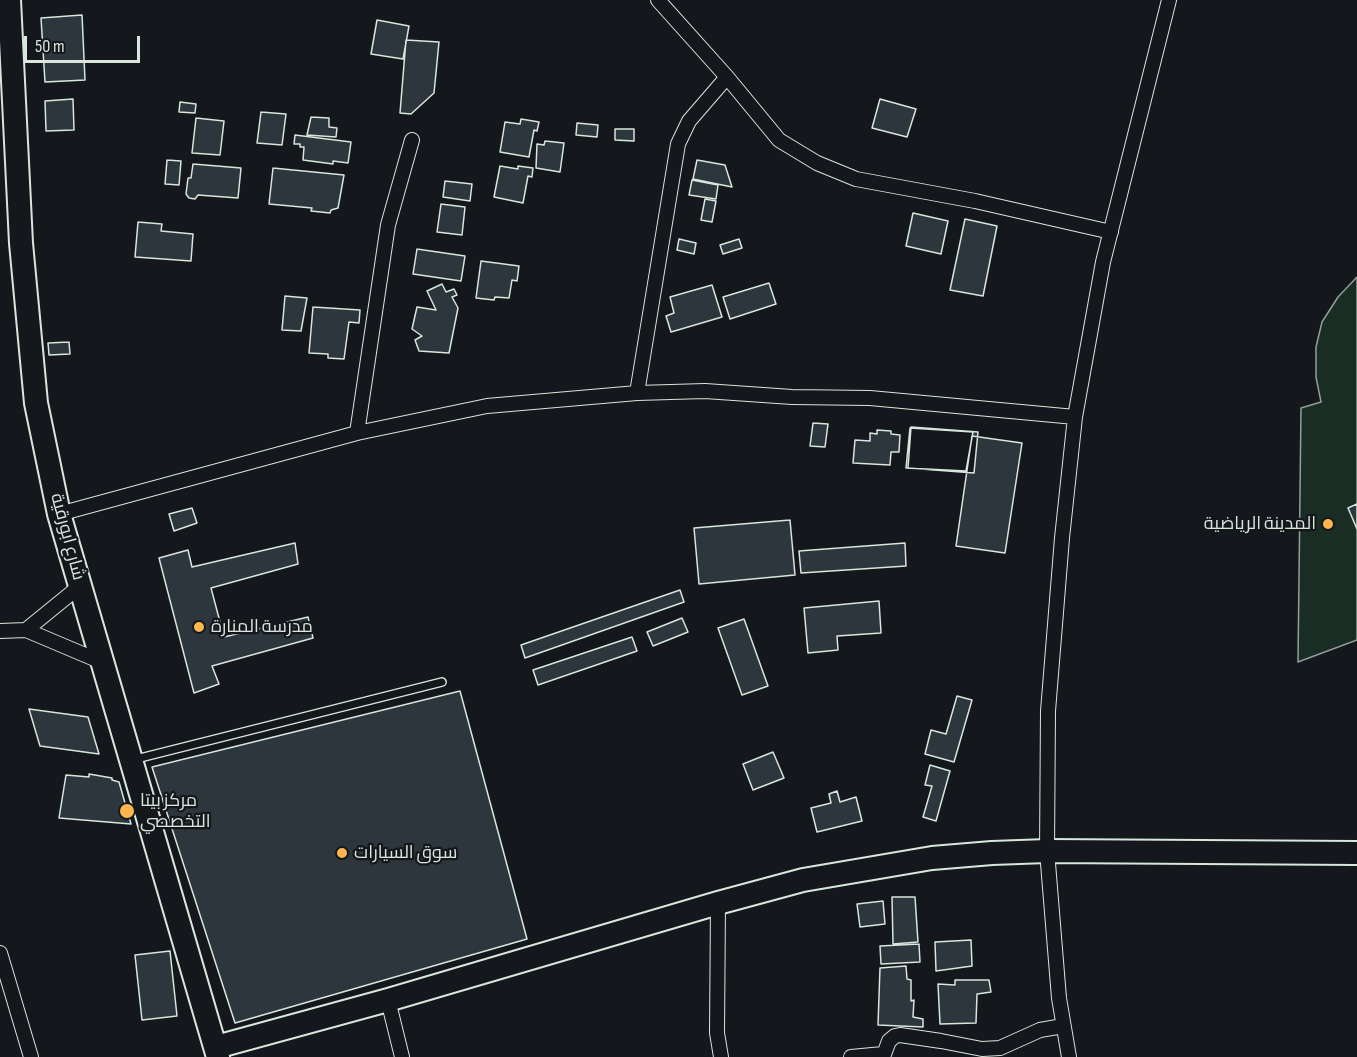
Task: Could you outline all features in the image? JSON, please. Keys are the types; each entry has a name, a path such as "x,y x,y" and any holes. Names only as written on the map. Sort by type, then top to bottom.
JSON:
{"main road":[{"name":"شارع ابورقية","path":"9,0 21,243 36,403 59,514 217,1052"},
{"path":"217,1052 718,903 803,880 932,858 992,853 1047,851 1357,853"}],"street":[{"path":"658,0 727,77 779,140 826,167 856,179 975,201 1111,232"},
{"path":"1069,1057 1054,948 1053,908 1047,851 1048,711 1064,527 1076,417 1103,262 1169,0"},
{"path":"637,393 678,144 689,121 727,77"},
{"path":"357,433 388,225 412,140"},
{"path":"59,514 357,433 487,406 637,393 705,391 792,397 870,398 1076,417"},
{"path":"26,630 80,586"},
{"path":"0,631 26,630 104,663"},
{"path":"718,903 717,1033 721,1057"},
{"path":"0,953 31,1057"},
{"path":"388,1000 402,1057"},
{"path":"850,1057 883,1056 889,1041 900,1035 982,1049 1000,1048 1040,1030 1063,1026"}],"lane":[{"path":"132,760 442,682"}],"green space":[{"name":"المدينة الرياضية","path":"1357,277 1357,640 1298,662 1301,408 1321,402 1316,377 1316,347 1322,322 1338,297"}],"building":[{"path":"82,15 85,80 45,82 41,18"},
{"path":"377,20 409,26 403,59 371,54"},
{"path":"406,40 439,42 434,93 411,114 400,113"},
{"path":"73,99 74,130 46,131 45,101"},
{"path":"880,99 916,109 907,137 872,128"},
{"path":"180,102 196,104 195,113 179,112"},
{"path":"261,112 286,114 282,145 257,143"},
{"path":"311,117 329,118 329,127 337,128 336,137 307,135"},
{"path":"196,118 224,121 220,155 192,153"},
{"path":"521,119 539,122 537,131 534,130 529,157 500,152 505,122 520,124"},
{"path":"577,123 598,125 597,137 576,135"},
{"path":"615,129 634,129 634,141 615,140"},
{"path":"295,135 351,142 348,163 333,161 333,164 303,160 304,147 294,144"},
{"path":"545,141 564,143 560,172 536,168 537,144 544,145"},
{"path":"167,160 181,161 179,185 165,184"},
{"path":"697,160 725,165 732,187 693,179"},
{"path":"193,164 241,168 238,198 198,195 195,199 189,198 186,194"},
{"path":"500,166 518,169 518,166 533,168 532,177 528,176 523,203 494,197"},
{"path":"273,168 344,175 338,208 331,210 330,213 311,211 312,208 269,204"},
{"path":"692,180 718,185 716,199 689,195"},
{"path":"445,181 472,184 470,201 443,197"},
{"path":"705,199 716,201 712,222 701,220"},
{"path":"441,204 465,207 462,235 437,232"},
{"path":"913,213 948,221 941,254 906,246"},
{"path":"965,219 997,226 983,296 950,290"},
{"path":"138,222 162,224 161,231 193,234 191,261 135,257"},
{"path":"679,239 696,243 694,254 677,250"},
{"path":"739,239 742,248 723,254 720,245"},
{"path":"417,249 465,256 461,281 413,274"},
{"path":"481,261 519,266 517,281 512,280 509,298 495,297 494,300 476,298"},
{"path":"769,283 776,304 730,319 723,297"},
{"path":"442,284 446,292 454,289 457,295 452,297 458,308 449,353 419,351 415,340 422,336 412,329 417,307 436,310 427,291"},
{"path":"712,285 722,317 671,332 666,316 674,313 670,297"},
{"path":"285,296 307,298 301,331 282,330"},
{"path":"313,307 360,310 359,323 349,322 344,359 328,358 328,354 309,353"},
{"path":"69,342 70,354 49,355 48,343"},
{"path":"813,423 828,424 825,447 810,446"},
{"path":"911,427 978,432 974,473 908,468"},
{"path":"910,428 973,432 966,471 906,468"},
{"path":"877,430 891,431 891,434 900,435 899,452 891,452 890,465 853,463 855,440 870,441 870,433 877,434"},
{"path":"972,436 1022,443 1005,553 956,546"},
{"path":"1357,504 1357,529 1348,508"},
{"path":"192,508 197,523 174,531 169,514"},
{"path":"790,520 795,575 699,584 694,528"},
{"name":"مدرسة المنارة","path":"295,543 298,564 211,588 224,637 308,617 313,638 212,666 219,684 194,693 159,558 188,550 192,567"},
{"path":"905,543 906,566 801,573 799,551"},
{"path":"680,590 684,602 525,658 521,645"},
{"path":"879,601 881,633 837,636 838,650 808,653 804,608"},
{"path":"682,618 688,632 653,646 647,632"},
{"path":"744,619 768,686 742,695 718,628"},
{"path":"632,637 637,651 538,685 533,670"},
{"name":"سوق السيارات","path":"460,691 527,939 235,1023 152,767"},
{"path":"957,696 972,700 954,762 925,754 931,730 946,734"},
{"path":"29,709 88,717 99,754 40,746"},
{"path":"773,752 784,778 753,790 743,764"},
{"path":"930,765 950,771 936,821 923,817 932,786 925,785"},
{"path":"89,774 112,778 119,782 131,824 59,818 66,775 89,777"},
{"path":"837,791 840,802 856,797 862,821 817,832 811,808 831,803 829,794"},
{"path":"892,897 915,897 918,942 893,944"},
{"path":"883,901 885,924 860,927 857,904"},
{"path":"971,940 972,966 936,971 935,942"},
{"path":"919,944 920,962 881,964 880,946"},
{"path":"170,951 177,1016 142,1020 135,955"},
{"path":"906,966 907,979 911,980 911,1001 914,1000 913,1017 923,1019 923,1027 878,1025 880,968"},
{"path":"955,980 989,980 991,992 977,994 976,1023 940,1024 938,984 955,985"}],"place":[{"name":"المدينة الرياضية","path":"1328,524"},
{"name":"مدرسة المنارة","path":"199,627"},
{"name":"مركز بيتا التخصصي","path":"127,811"},
{"name":"سوق السيارات","path":"342,853"}]}
